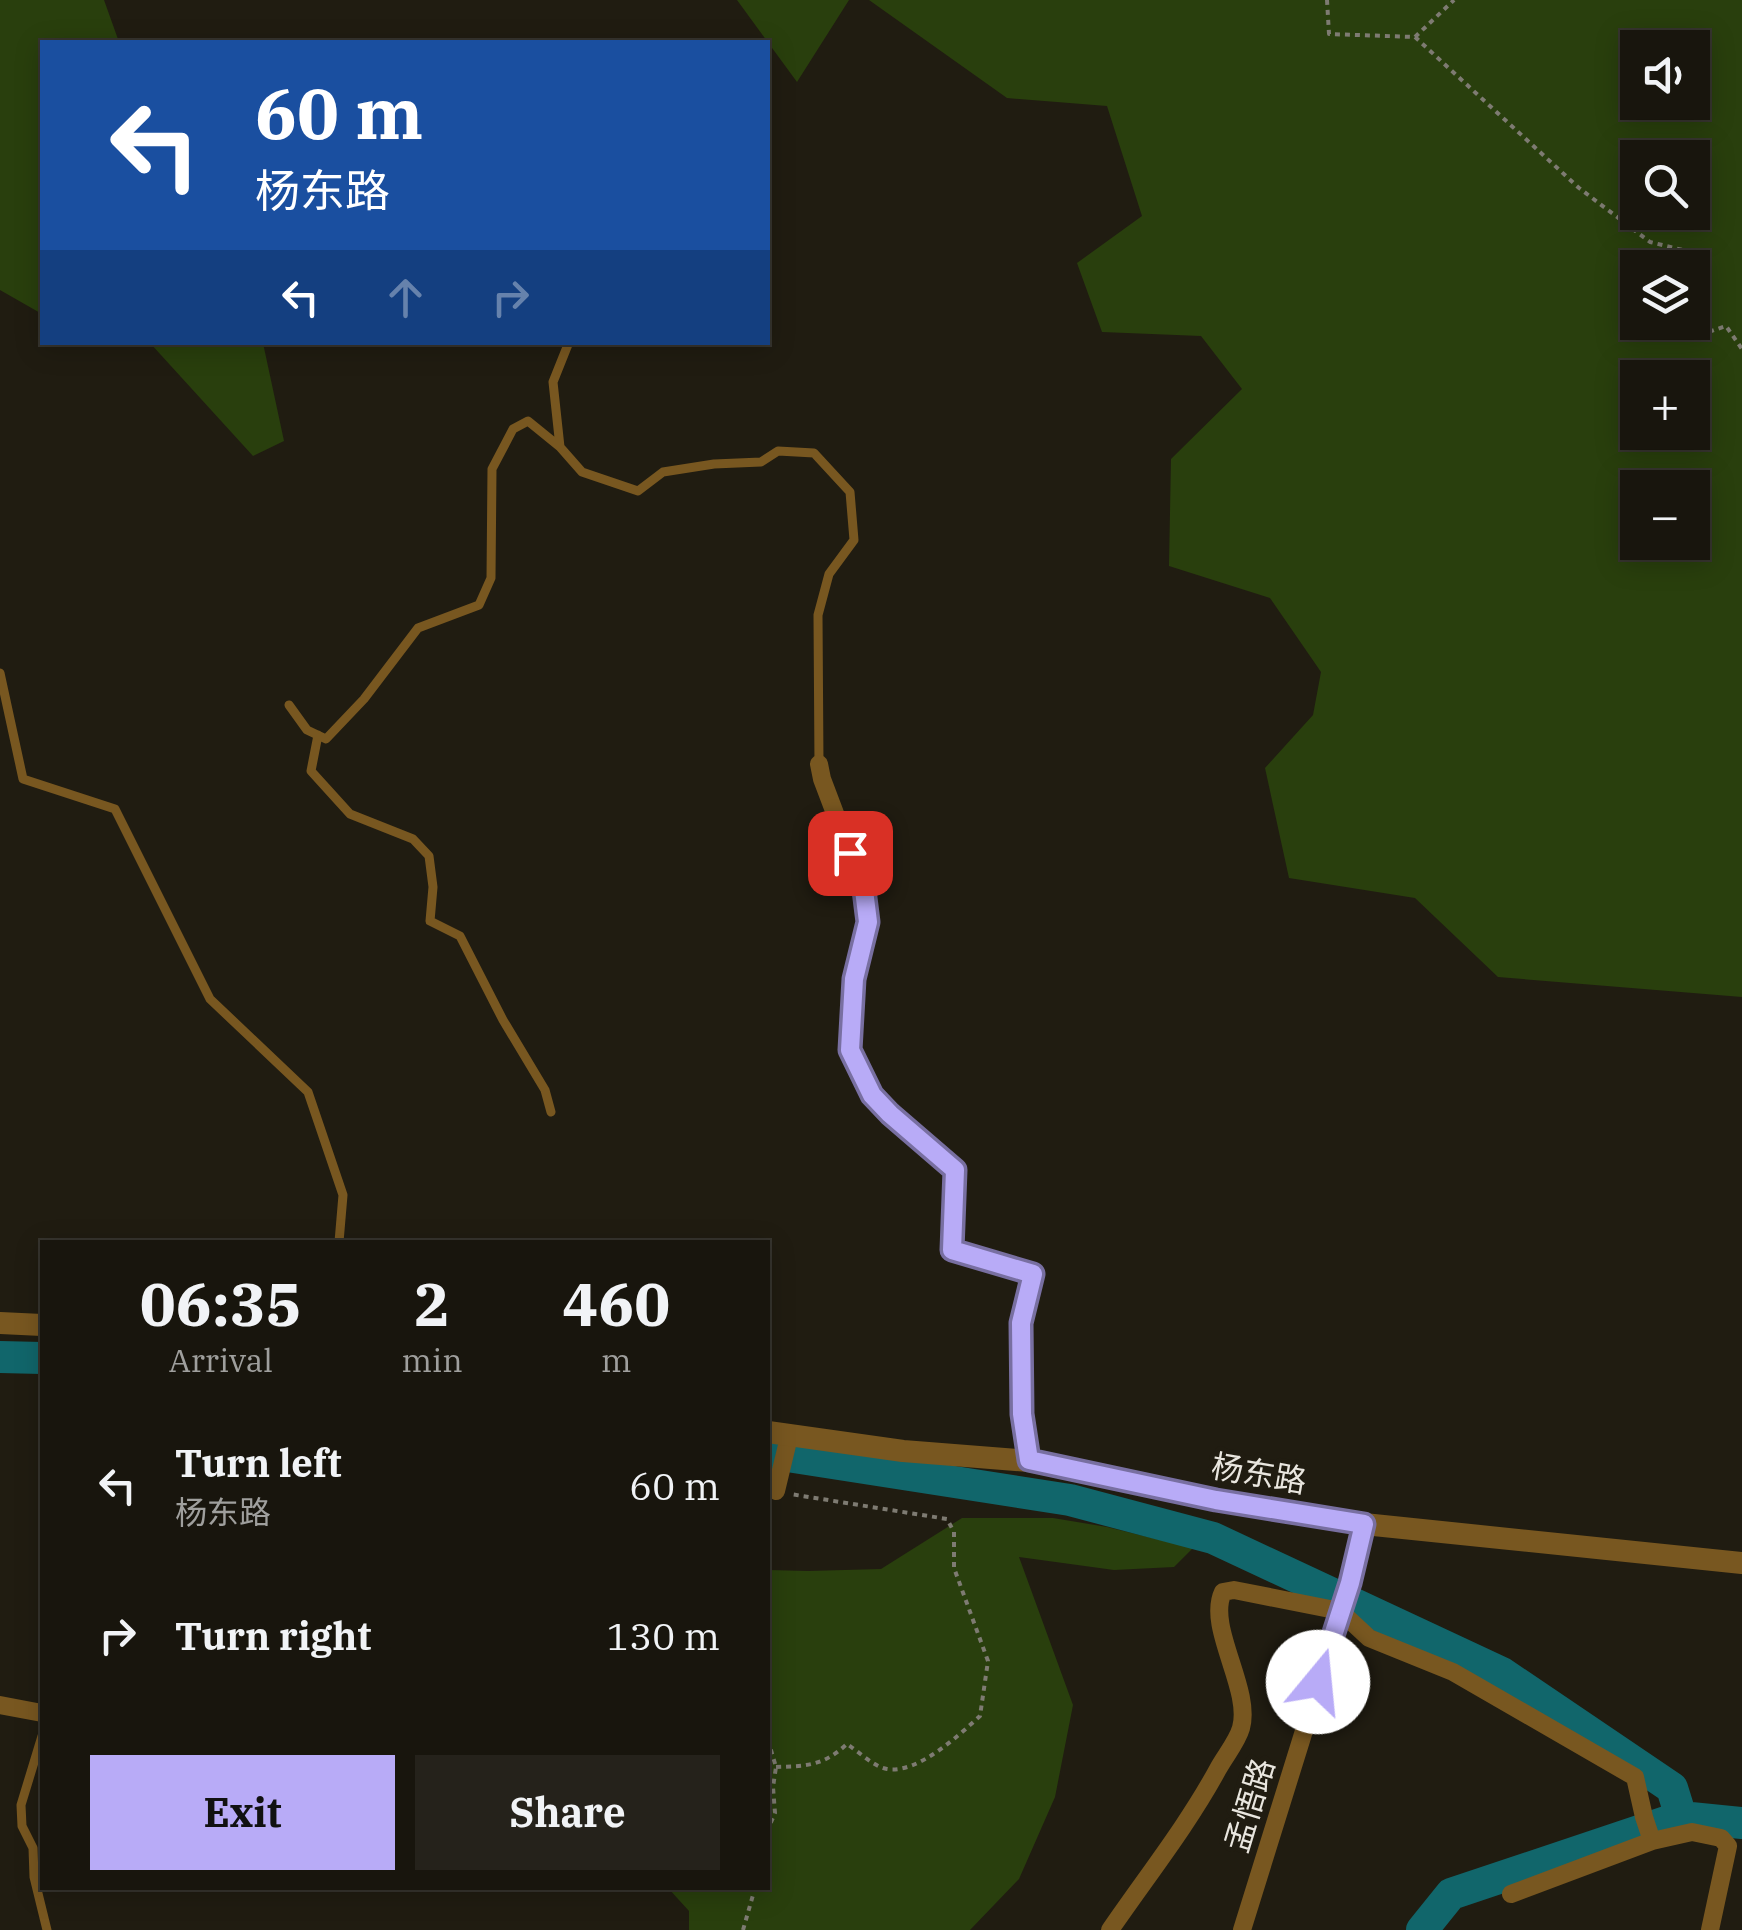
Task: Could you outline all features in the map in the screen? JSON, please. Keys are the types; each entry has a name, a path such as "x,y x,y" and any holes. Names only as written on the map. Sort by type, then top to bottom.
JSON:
{"street":[{"path":"819,764 864,890 868,922 854,979 850,1050 872,1095 955,1170 952,1250 1033,1274 1021,1323 1022,1414 1029,1460"},
{"path":"0,1324 40,1324"},
{"path":"776,1492 778,1435"},
{"name":"杨东路","path":"778,1435 903,1451 1029,1460 1216,1500 1364,1524 1742,1563"},
{"name":"孟悟路","path":"1242,1930 1350,1583 1364,1524"},
{"path":"1110,1930 1198,1806 1241,1727 1240,1699 1218,1602 1222,1592 1234,1590 1340,1610 1369,1638 1453,1672 1635,1777 1652,1840"},
{"path":"0,1705 40,1713"},
{"path":"1511,1894 1652,1840 1692,1832 1742,1842"},
{"path":"1710,1930 1728,1846 1722,1838"}],"lane":[{"path":"560,447 553,382 568,345"},
{"path":"289,705 307,730 326,739 364,698 418,628 480,604 491,578 492,468 513,429 528,421 560,447 582,472 638,491 663,472 760,462 778,451 814,452 850,492 854,540 829,574 818,614 819,764"},
{"path":"0,673 23,778 115,810 210,999 308,1092 343,1195 340,1240"},
{"path":"318,735 311,771 350,814 414,839 430,856 430,921 460,936 502,1020 545,1090 551,1112"},
{"path":"40,1742 21,1804 22,1826 32,1848 34,1878 47,1930"}],"path":[{"path":"1327,0 1329,34 1416,37 1579,188 1650,242 1683,250"},
{"path":"1416,37 1454,0"},
{"path":"1710,331 1726,326 1742,349"},
{"path":"776,1492 947,1519 954,1532 954,1568 988,1660 980,1716 948,1744 902,1769 882,1769 847,1744 833,1757 817,1764 776,1768"},
{"path":"770,1747 776,1768 775,1813 770,1824"},
{"path":"743,1930 754,1890"}],"green space":[{"path":"0,0 104,0 118,40 40,40 40,313 0,290"},
{"path":"737,0 849,0 797,82 770,40"},
{"path":"869,0 1742,0 1742,997 1498,977 1415,898 1289,878 1265,768 1313,715 1321,672 1270,598 1169,566 1171,459 1242,389 1201,336 1102,332 1077,263 1142,216 1107,106 1007,98"},
{"path":"152,345 263,345 284,441 253,456"},
{"path":"962,1518 1053,1518 1193,1548 1174,1567 1114,1570 1019,1557 1073,1705 1055,1797 1019,1879 970,1930 689,1930 689,1911 670,1890 770,1890 770,1570 881,1569"}],"waterway":[{"path":"0,1357 40,1358"},
{"path":"770,1453 1070,1500 1213,1538 1502,1673 1672,1788 1681,1817"},
{"path":"1422,1930 1451,1894 1681,1817 1742,1823"}],"route":[{"path":"850,853 864,890 868,922 854,979 850,1050 872,1095 955,1170 952,1250 1033,1274 1021,1323 1022,1414 1029,1460 1216,1500 1364,1524 1350,1583 1318,1682"}]}
